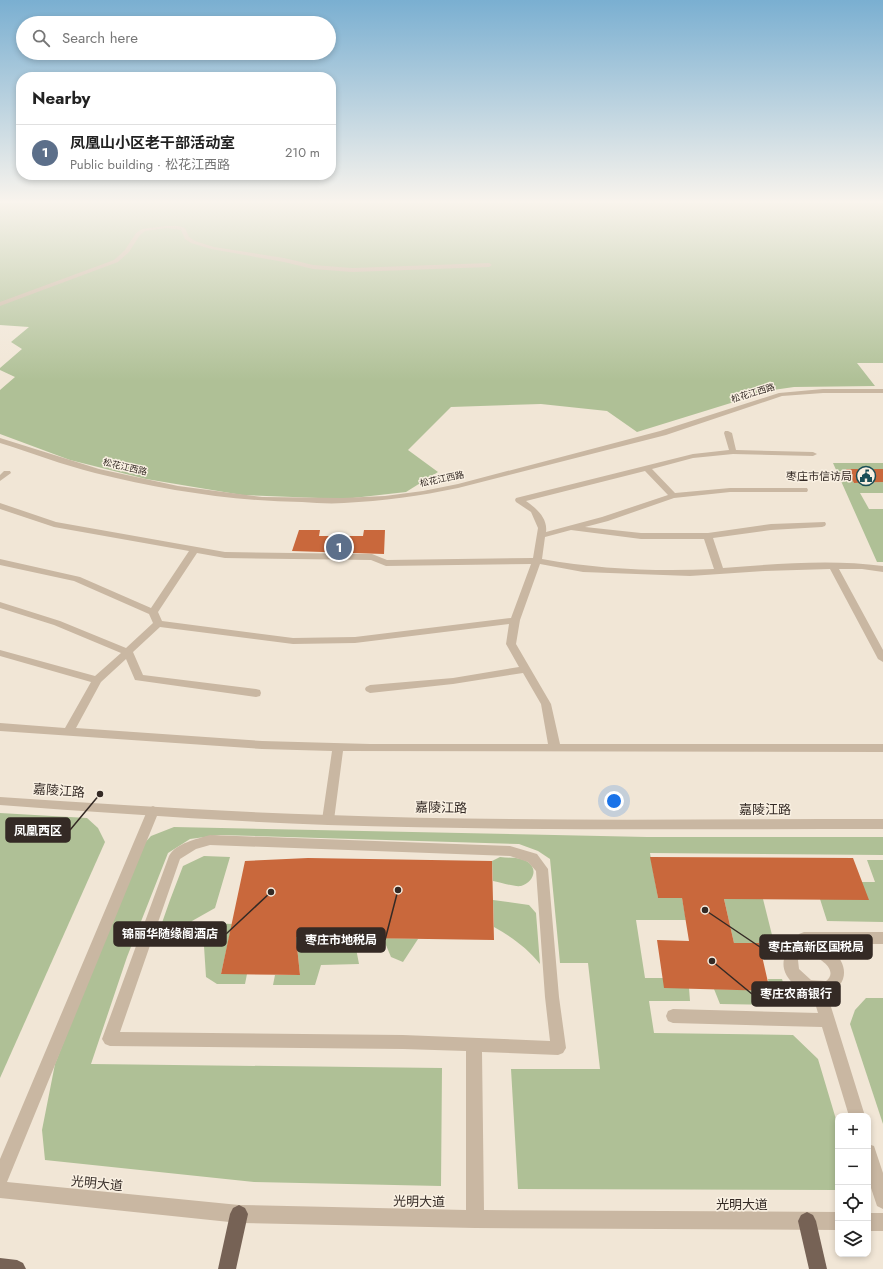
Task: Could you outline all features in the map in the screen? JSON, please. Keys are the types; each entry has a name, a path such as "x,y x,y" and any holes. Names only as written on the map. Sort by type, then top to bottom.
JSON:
{"main road":[{"path":"226,1269 238,1214"},
{"path":"807,1221 818,1269"},
{"path":"0,1267 17,1269"}],"street":[{"path":"0,304 112,262"},
{"path":"293,262 313,267 352,270 490,265"},
{"name":"松花江西路","path":"0,440 62,461 162,486 262,499 342,501 386,498 458,486 656,435 781,394 822,391 883,391"},
{"path":"728,433 733,452"},
{"path":"555,748 546,704 511,644 515,620 537,561 542,528 535,511 519,500 693,456 733,452 813,454"},
{"path":"647,468 673,496"},
{"path":"540,536 605,519 673,496 730,490 804,490"},
{"path":"0,506 54,524 225,555 372,557 386,563 537,561 583,568 690,573 833,566 862,566 883,569"},
{"path":"572,528 641,536 708,536 771,526 822,524"},
{"path":"708,536 719,571"},
{"path":"153,612 195,549"},
{"path":"0,562 77,579 153,612 158,624"},
{"path":"833,566 883,659"},
{"path":"0,605 57,623 128,652 139,678 256,692"},
{"path":"158,624 293,641 355,640 515,620"},
{"path":"69,731 97,680 158,624"},
{"path":"0,653 97,680"},
{"path":"370,689 453,681 525,669"},
{"path":"0,726 262,745 338,747 883,748"},
{"path":"328,820 338,747"},
{"name":"嘉陵江路","path":"0,801 328,820 514,823 883,824"},
{"path":"0,1180 153,811"},
{"path":"210,840 510,851 532,858 542,869 552,997 558,1048 474,1045 404,1042 110,1040 176,856 192,845 210,840"},
{"path":"807,948 804,938 883,938"},
{"path":"807,948 814,949 829,956 837,969 838,975 836,981 826,988 818,988 802,983 791,971 790,958 794,952 807,948"},
{"path":"818,988 856,1113"},
{"path":"673,1016 827,1020"},
{"path":"474,1045 476,1219"},
{"path":"871,1162 883,1200"},
{"name":"光明大道","path":"0,1190 238,1214 476,1219 835,1221"},
{"path":"871,1222 883,1222"}],"green space":[{"path":"0,262 883,262 883,363 857,363 875,386 794,387 773,390 637,432 607,411 541,404 451,407 408,450 438,472 406,492 344,499 242,495 146,479 70,460 0,434 0,390 15,377 0,370 0,368 22,349 11,342 29,327 0,325"},
{"path":"833,463 883,463 883,469 846,470 854,483 883,482 883,493 860,493 869,509 883,509 883,562 877,562"},
{"path":"0,813 87,818 98,828 105,842 0,1078"},
{"path":"174,827 647,837 883,837 883,855 650,853 658,898 682,898 686,920 636,920 645,978 663,978 689,988 690,1001 649,1001 654,1033 793,1035 818,1059 835,1116 835,1190 518,1189 511,1069 600,1069 588,963 560,963 550,859 538,851 519,844 220,835 190,839 168,853 127,957 91,1064 442,1068 441,1186 254,1182 45,1160 42,1130 55,1064 140,848 151,836"},
{"path":"204,856 230,857 215,908 192,921 179,944 168,945 157,937 183,866"},
{"path":"500,857 525,860 533,869 533,876 528,882 521,886 493,881 492,861"},
{"path":"867,860 883,860 883,922 827,921 820,899 862,882 875,882"},
{"path":"724,899 763,899 774,943 734,943"},
{"path":"493,900 529,905 536,913 540,964 519,943 494,927"},
{"path":"212,923 232,924 221,974 247,974 245,984 217,984 206,977 204,946"},
{"path":"296,937 354,938 359,964 321,965 315,985 273,985 275,975 300,975"},
{"path":"383,938 418,939 403,962 391,957"},
{"path":"768,979 782,979 786,993 783,1000 773,1005 720,1004 714,989 770,991"},
{"path":"866,998 883,998 883,1124 850,1024 855,1010"}],"building":[{"name":"枣庄市信访局","path":"846,469 883,469 883,482 854,483"},
{"path":"299,530 320,530 319,536 363,536 364,530 385,530 384,554 292,551"},
{"path":"650,857 853,858 869,900 724,899 734,943 759,943 770,991 664,988 657,940 689,941 682,898 658,898"},
{"path":"308,858 492,861 494,940 296,937 300,975 221,974 245,861"}],"place":[{"name":"枣庄市信访局","path":"866,476"},
{"name":"凤凰山小区老干部活动室","path":"339,547"},
{"name":"凤凰西区","path":"100,794"},
{"name":"枣庄市地税局","path":"398,890"},
{"name":"锦丽华随缘阁酒店","path":"271,892"},
{"name":"枣庄高新区国税局","path":"705,910"},
{"name":"枣庄农商银行","path":"712,961"}]}
